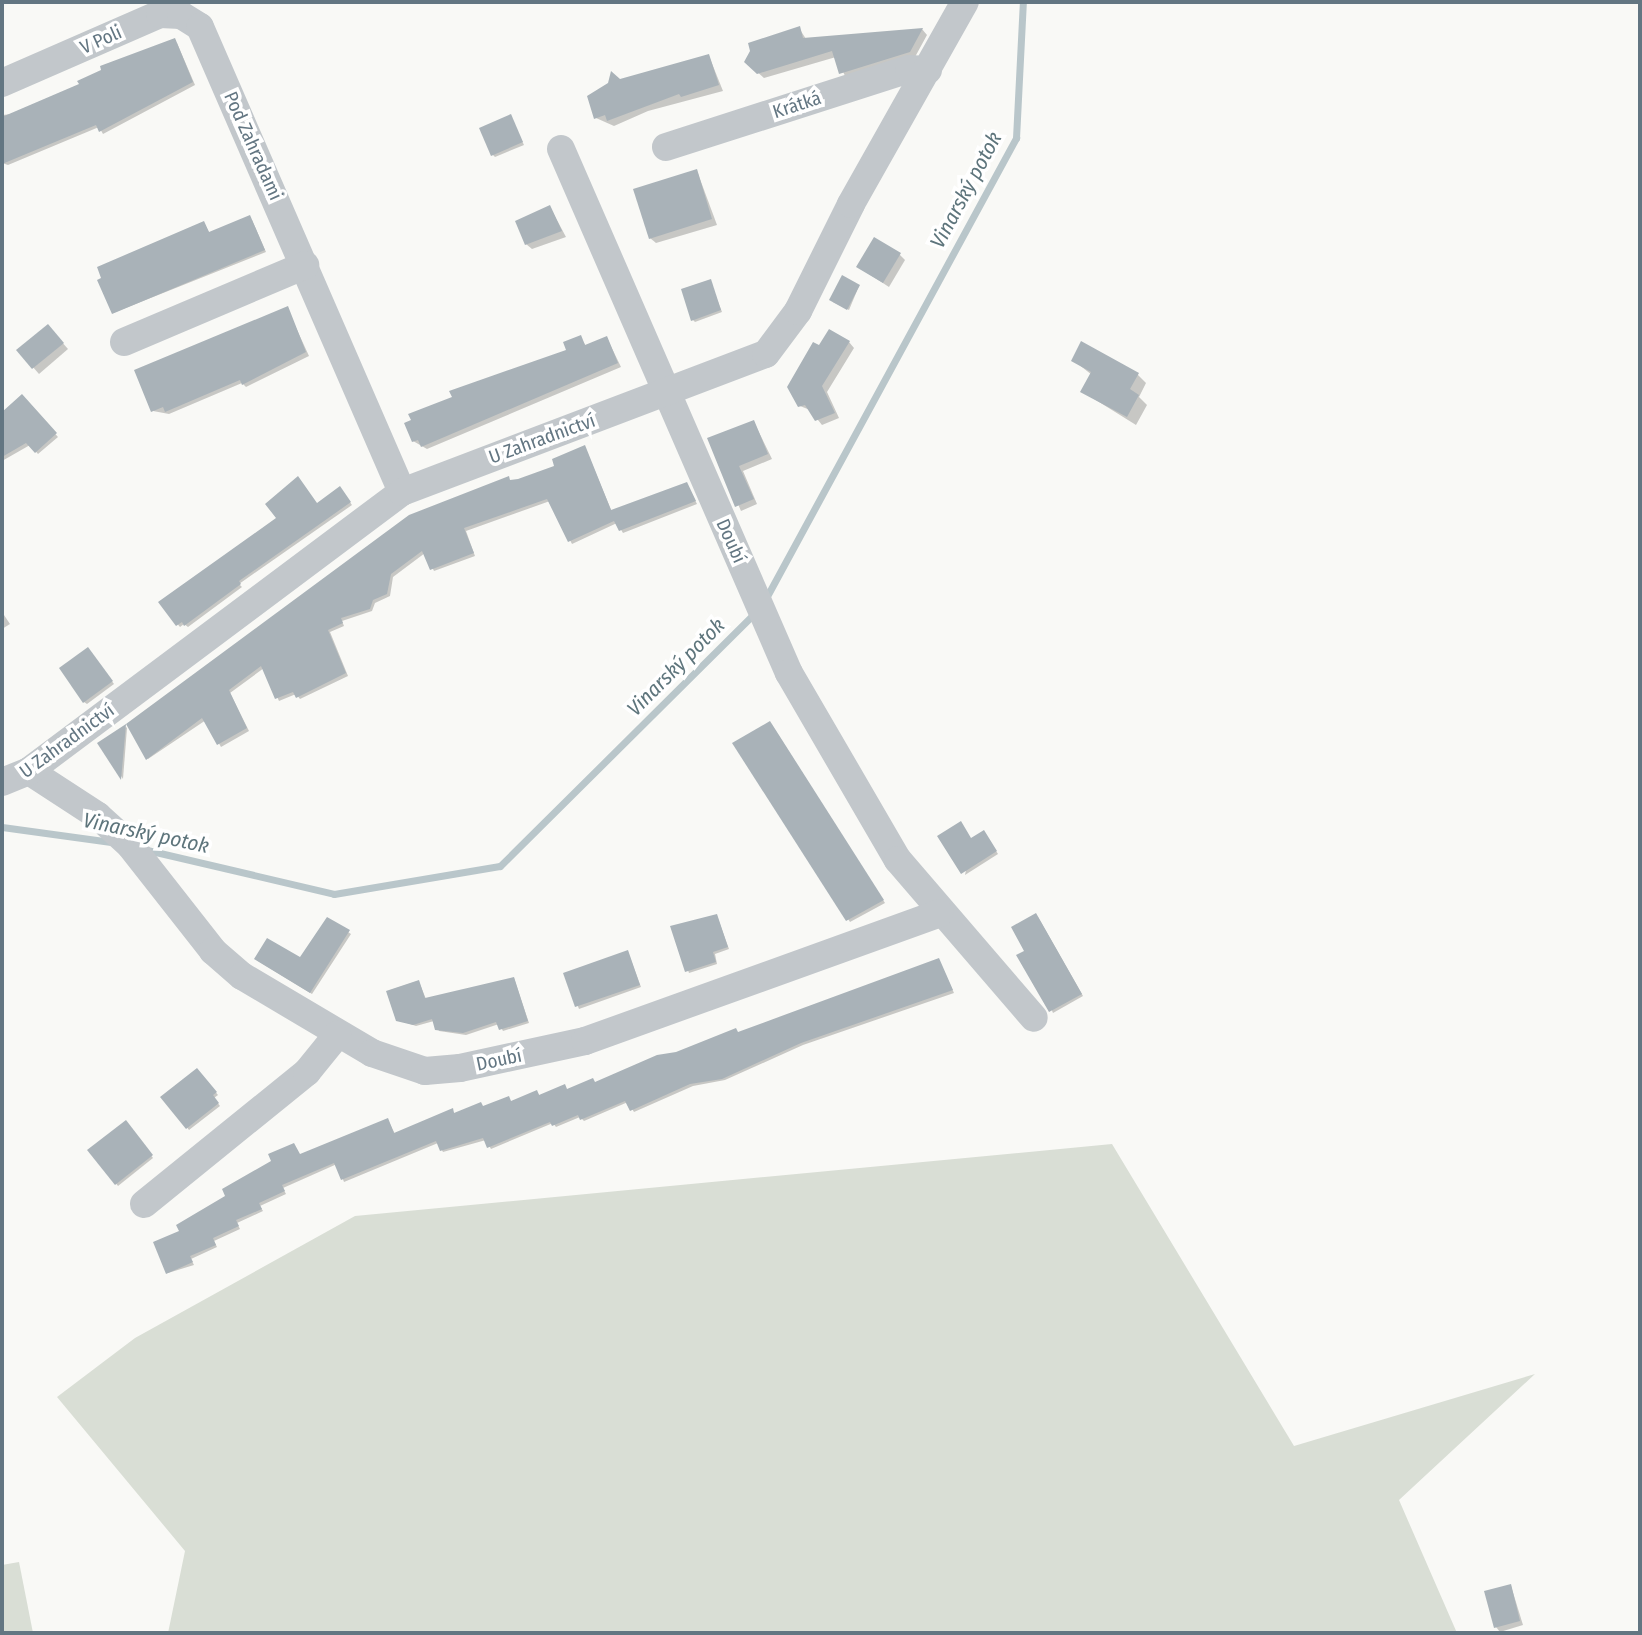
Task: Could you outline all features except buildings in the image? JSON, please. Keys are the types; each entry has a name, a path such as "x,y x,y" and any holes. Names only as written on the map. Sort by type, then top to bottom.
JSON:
{"street":[{"name":"U Zahradnictví","path":"2,782 29,771 402,492 766,354 798,311 851,205 965,2"},
{"name":"V Poli","path":"2,83 160,13 181,15 200,27"},
{"name":"Pod Zahradami","path":"200,27 402,492"},
{"name":"Krátká","path":"666,147 909,69 928,71"},
{"name":"Doubí","path":"561,149 789,673 898,860 940,913 1034,1018"},
{"path":"124,342 305,265"},
{"name":"Doubí","path":"29,771 89,810 130,845 227,963 337,1035 407,1066 425,1071 460,1068 625,1028 940,913"},
{"path":"144,1204 307,1072 337,1035"}],"shaded area":[{"path":"1112,1144 1294,1446 1535,1374 1399,1500 1457,1633 168,1633 185,1551 57,1397 135,1338 355,1216"},
{"path":"19,1562 33,1633 2,1633 2,1565"}],"waterway":[{"name":"Vinarský potok","path":"766,598 1016,138 1023,2"},
{"name":"Vinarský potok","path":"147,850 334,894 500,866 755,613"},
{"name":"Vinarský potok","path":"2,827 111,842"}]}
